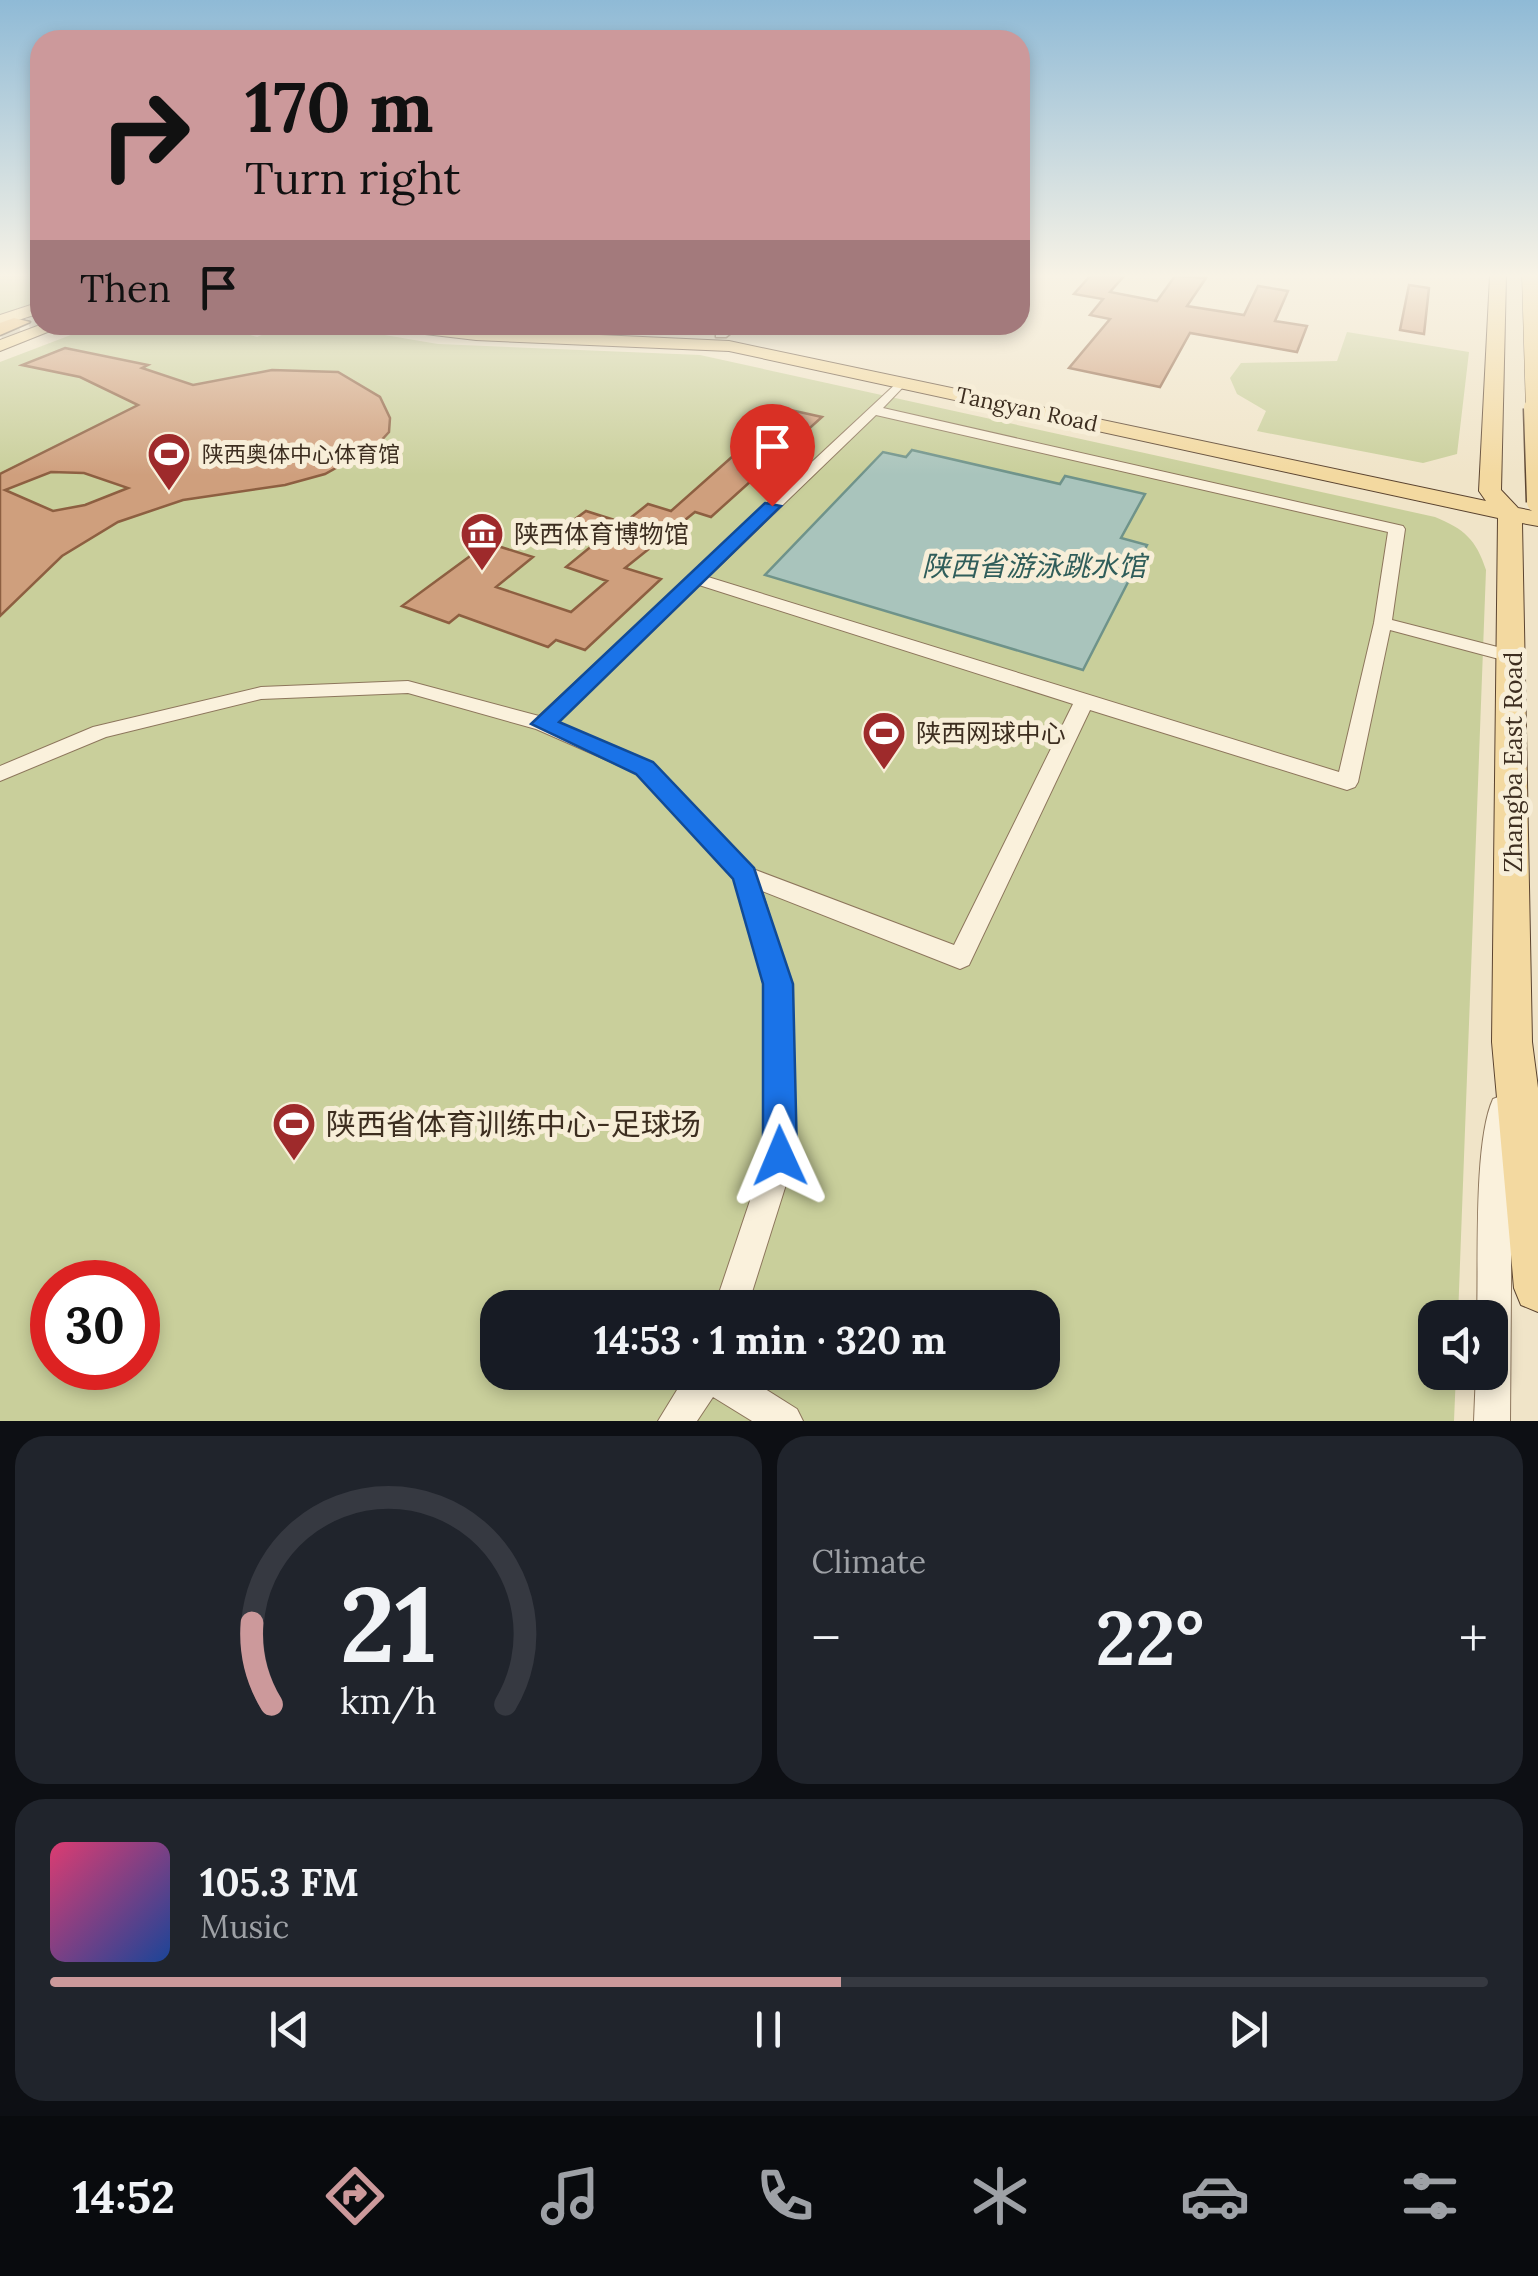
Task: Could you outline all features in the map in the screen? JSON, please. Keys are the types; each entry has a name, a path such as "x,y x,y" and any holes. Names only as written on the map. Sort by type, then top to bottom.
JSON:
{"main road":[{"name":"Tangyan Road","path":"644,342 729,346 1523,505"},
{"name":"Tangyan Road","path":"781,342 1523,505"},
{"path":"1496,342 1493,444 1523,505"},
{"path":"1493,444 1515,414 1514,342"},
{"name":"Zhangba East Road","path":"1529,342 1514,658 1512,1042 1538,1288"}],"street":[{"path":"543,724 901,382"},
{"path":"696,579 1347,782 1382,622 1397,529 873,410"},
{"path":"1382,622 1514,658"},
{"path":"0,774 100,732 261,693 408,687 543,724 644,768 745,875 960,958 1084,701"},
{"path":"736,1290 780,1156 778,984 745,875"},
{"name":"Zhangba East Road","path":"1492,1421 1497,1157 1512,1042"},
{"path":"676,1421 697,1390"},
{"path":"736,1390 785,1421"}],"green space":[{"path":"52,342 428,342 700,355 1435,517 1461,531 1478,550 1486,570 1459,1300 1418,1300 1418,1390 1455,1390 1454,1421 0,1421 0,362"},
{"path":"1343,342 1410,342 1469,352 1457,454 1423,463 1257,431 1266,411 1237,394 1230,378 1241,363 1337,361"}],"water":[{"name":"陕西省游泳跳水馆","path":"912,450 1060,484 1065,476 1145,494 1121,538 1147,545 1083,670 765,575 883,452 906,457"}],"building":[{"path":"1090,342 1185,342 1160,387 1069,368"},
{"path":"1242,342 1301,342 1297,352"},
{"name":"陕西奥体中心体育馆","path":"65,348 148,365 142,368 193,385 272,370 338,372 380,397 390,418 389,432 377,445 325,474 285,485 183,500 118,522 62,556 0,616 0,474 138,405 80,377 22,365","holes":["51,472 84,473 128,488 85,505 53,511 5,490"]},
{"path":"786,409 822,417 711,517 695,512 625,568 661,579 585,650 556,640 548,647 459,615 449,623 402,606 488,543 533,557 496,587 571,612 607,581 566,567 599,540 563,528 586,511 624,523 648,504 671,511"}],"place":[{"name":"陕西奥体中心体育馆","path":"169,492"},
{"name":"陕西体育博物馆","path":"482,572"},
{"name":"陕西网球中心","path":"884,771"},
{"name":"陕西省体育训练中心-足球场","path":"294,1162"}],"route":[{"path":"772,506 543,724 644,768 745,875 778,984 780,1156"}]}
